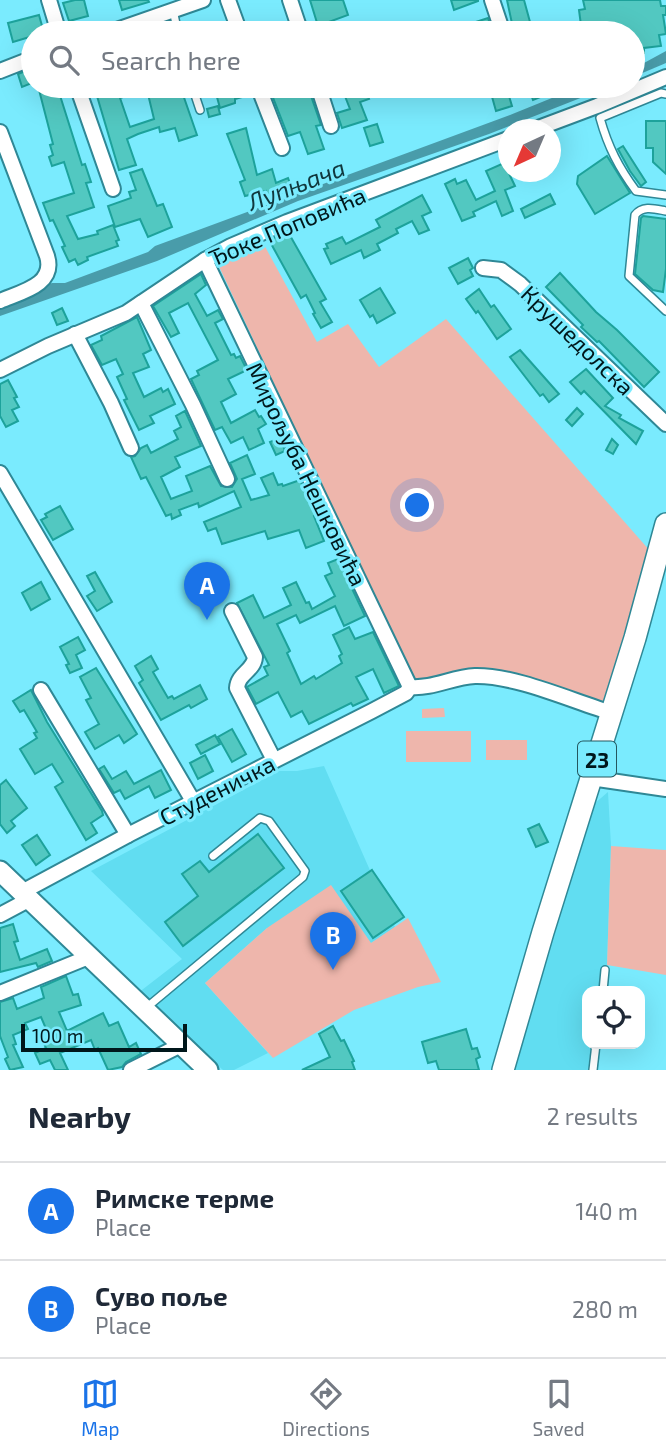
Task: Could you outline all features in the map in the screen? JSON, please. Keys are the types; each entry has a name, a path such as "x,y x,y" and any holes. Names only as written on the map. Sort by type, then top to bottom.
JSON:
{"main road":[{"name":"23","path":"503,1070 644,608 666,524"},
{"path":"0,871 208,1070"}],"street":[{"path":"49,0 55,21"},
{"path":"142,21 203,0"},
{"path":"228,0 236,21"},
{"path":"290,0 297,21"},
{"path":"492,0 499,21"},
{"path":"0,71 21,63"},
{"path":"645,86 666,77"},
{"path":"81,98 113,189"},
{"path":"263,98 282,148"},
{"path":"322,98 331,126"},
{"path":"561,120 616,98"},
{"path":"0,132 47,256 48,274 38,284 0,300"},
{"name":"Ђоке Поповића","path":"0,370 126,313 205,260 287,222 498,143"},
{"name":"Мирољуба Нешковића","path":"205,260 410,687"},
{"name":"Крушедолска","path":"483,268 501,270 520,284 666,424"},
{"path":"141,303 193,405 227,480"},
{"path":"75,334 131,448"},
{"path":"0,473 193,801"},
{"path":"232,611 255,657 254,665 238,680 237,688 274,760"},
{"path":"410,687 425,688 462,677 485,677 512,681 612,713"},
{"name":"Студеничка","path":"0,915 26,895 128,835 406,693 410,687"},
{"path":"41,690 128,835"},
{"path":"591,778 666,789"},
{"path":"0,993 91,956"},
{"path":"131,1070 181,1045"}],"lane":[{"path":"173,10 175,21"},
{"path":"666,94 662,93 600,118 613,157 636,191 666,195"},
{"path":"196,98 200,110"},
{"path":"666,211 648,208 639,210 635,215 629,276 666,311"},
{"path":"145,1009 270,907 303,877 305,871 269,821 260,818 213,856"},
{"path":"604,986 606,970"},
{"path":"593,1070 595,1049"}],"shaded area":[{"path":"666,51 666,63 645,72 645,62"},
{"path":"552,98 580,98 527,119 499,119"},
{"path":"498,119 498,130 298,201 157,261 0,316 0,305 52,283 65,283 148,252 155,246"},
{"path":"262,241 317,342 348,324 379,367 446,319 651,552 606,707 503,672 475,668 414,683 215,258"},
{"path":"444,708 445,717 422,718 422,709"},
{"path":"406,731 471,731 471,762 406,762"},
{"path":"486,740 527,740 527,760 486,760"},
{"path":"324,766 395,927 371,943 267,928 205,983 268,1053 234,1070 223,1070 138,993 182,959 91,871 279,771"},
{"path":"608,792 611,846 605,986 582,986 582,1049 595,1049 593,1070 513,1070 547,944 594,804"},
{"path":"611,846 666,850 666,975 607,965"},
{"path":"331,885 371,943 408,918 441,982 418,987 354,1010 273,1058 205,983 267,928"}],"building":[{"path":"84,0 88,16 69,21 63,3"},
{"path":"119,0 148,0 149,2 122,10"},
{"path":"310,0 343,0 348,15 332,21 316,21"},
{"path":"451,0 478,0 478,1 454,10"},
{"path":"507,0 524,0 530,21 511,21"},
{"path":"583,0 660,0 661,6 666,6 666,15 663,15 666,34 659,35 661,46 645,48 645,21 580,21 579,10 585,9"},
{"path":"39,15 41,21 21,21 21,40 13,42 8,23"},
{"path":"41,98 61,98 82,165 85,164 91,182 86,183 94,207 67,216 78,239 98,234 97,231 113,225 119,240 116,241 118,246 87,257 88,260 78,265 75,259 69,262 62,247 65,246 43,203 74,193 64,162 52,166 49,157 53,155 50,145 53,144"},
{"path":"98,98 120,98 130,127 154,119 149,98 184,98 197,135 179,141 175,128 160,132 159,127 138,134 127,139 136,165 119,170"},
{"path":"217,98 238,98 235,99 235,103 220,108"},
{"path":"273,98 312,98 321,125 316,126 324,149 308,154 300,132 288,136"},
{"path":"346,98 369,98 360,102 367,120 342,128 337,113 350,109"},
{"path":"492,98 510,98 512,106 496,111"},
{"path":"218,106 220,114 209,117 207,109"},
{"path":"646,121 666,121 666,174 653,162 653,148 646,148"},
{"path":"377,124 383,142 370,146 364,128"},
{"path":"246,128 257,175 272,169 276,183 288,178 292,189 268,198 266,191 245,196 240,182 245,180 227,134"},
{"path":"623,146 646,182 641,186 618,149"},
{"path":"607,156 630,193 595,214 577,184 578,176"},
{"path":"498,166 498,182 513,182 515,186 505,190 513,211 502,216 496,201 473,212 475,216 462,221 445,184 455,179 457,184 466,180 476,200 495,191 486,171"},
{"path":"142,169 157,206 163,204 172,227 148,237 140,219 115,227 108,206 131,198 129,192 136,190 130,173"},
{"path":"550,194 555,204 525,218 521,209"},
{"path":"422,195 431,212 422,216 429,230 419,234 412,221 396,229 398,233 377,244 380,250 364,258 361,250 331,264 324,249 328,248 326,244 342,237 346,244 380,227 376,220"},
{"path":"643,216 666,219 663,292 653,290 635,274"},
{"path":"288,232 326,299 320,302 332,322 321,328 306,295 301,298 269,240"},
{"path":"468,258 473,268 470,270 473,276 458,284 449,268"},
{"path":"560,273 596,312 659,372 644,387 599,341 581,327 583,325 546,287"},
{"path":"201,274 206,285 195,294 207,316 218,310 223,319 215,323 231,355 234,354 236,358 240,356 247,370 228,379 236,394 221,402 231,423 255,410 266,424 258,429 264,443 249,450 243,437 231,443 222,427 215,430 191,379 199,375 197,371 218,360 188,303 169,313 179,333 171,337 153,306"},
{"path":"380,288 395,313 377,323 360,300"},
{"path":"479,289 511,329 497,339 478,311 476,313 466,299"},
{"path":"62,308 68,321 57,325 52,313"},
{"path":"137,317 151,350 143,354 149,367 133,373 144,397 161,388 163,392 168,389 175,404 150,416 154,423 139,430 124,400 127,399 117,377 123,374 116,359 102,365 91,345 102,340 101,336"},
{"path":"520,350 559,394 549,402 543,394 540,396 510,357"},
{"path":"586,369 613,398 605,406 621,415 619,418 643,431 636,444 584,391 581,394 570,382"},
{"path":"8,380 19,407 12,410 18,421 6,427 0,416 0,384"},
{"path":"577,408 583,414 572,426 566,420"},
{"path":"185,411 201,446 175,457 180,467 161,477 171,499 192,491 186,476 210,466 221,486 232,487 237,479 230,463 247,455 255,474 242,479 251,500 269,495 261,478 273,473 278,485 300,480 317,515 314,516 324,541 306,548 299,530 268,539 265,531 222,544 216,528 208,531 204,522 241,507 234,491 199,507 198,503 179,510 181,515 172,519 171,514 166,516 146,477 141,479 131,457 147,445 151,453 178,439 174,431 181,427 176,416"},
{"path":"280,438 285,451 276,455 270,442"},
{"path":"612,439 618,445 613,454 606,450"},
{"path":"60,506 73,529 53,540 41,520 47,517 45,514"},
{"path":"338,559 365,616 344,626 335,606 300,623 296,615 277,624 301,684 314,676 316,679 342,663 339,656 342,654 333,635 349,627 355,639 373,632 399,686 384,693 373,669 356,677 368,699 353,706 351,703 309,724 302,711 291,717 278,692 256,704 247,687 268,675 264,667 269,665 237,603 253,595 264,618 291,605 283,588 296,582 306,603 309,602 312,609 335,596 325,576 332,573 328,563"},
{"path":"95,572 112,602 97,611 87,596 95,591 87,576"},
{"path":"41,582 50,599 31,610 22,593"},
{"path":"78,637 85,650 76,655 82,668 70,673 66,665 69,664 60,647"},
{"path":"151,656 158,669 153,672 168,698 172,696 174,699 200,685 207,699 161,720 139,683 143,680 135,666"},
{"path":"96,668 137,734 124,743 119,735 95,749 85,732 99,724 86,700 91,698 80,677"},
{"path":"31,690 47,722 102,811 103,815 91,823 97,833 86,840 55,787 63,782 52,764 35,774 20,749 37,738 34,733 37,732 24,710 20,712 13,701"},
{"path":"232,729 246,754 232,762 218,737"},
{"path":"215,735 220,744 201,754 196,745"},
{"path":"205,755 213,771 198,779 190,763"},
{"path":"104,766 112,779 126,771 134,784 161,770 171,790 155,798 149,786 125,799 120,790 114,793 99,769"},
{"path":"6,780 27,808 11,821 15,826 7,833 0,824 0,785"},
{"path":"539,824 548,842 536,847 528,829"},
{"path":"258,834 284,868 183,946 165,922 198,896 182,874 200,861 209,872"},
{"path":"37,835 50,855 36,865 22,845"},
{"path":"372,870 404,917 373,938 341,891"},
{"path":"13,924 18,941 14,942 20,960 47,949 52,961 38,967 36,963 0,972 0,928"},
{"path":"66,976 73,995 78,994 81,1005 59,1012 67,1031 103,1013 109,1026 118,1022 129,1047 136,1043 141,1054 122,1067 108,1070 98,1048 95,1050 91,1040 60,1053 68,1070 55,1070 50,1060 40,1064 35,1053 46,1048 43,1041 50,1038 41,1017 25,1023 28,1029 13,1035 16,1044 13,1045 23,1067 10,1070 0,1036 0,1002 13,998 17,1009 44,998 41,987"},
{"path":"333,1026 341,1041 344,1040 354,1061 355,1070 302,1070 330,1057 319,1034"},
{"path":"466,1029 472,1049 477,1048 480,1057 476,1059 479,1070 439,1070 436,1061 428,1063 422,1042"}],"place":[{"name":"Римске терме","path":"207,620"},
{"name":"Суво поље","path":"333,970"}],"water label":[{"name":"Лупњача","path":"296,184"}]}
